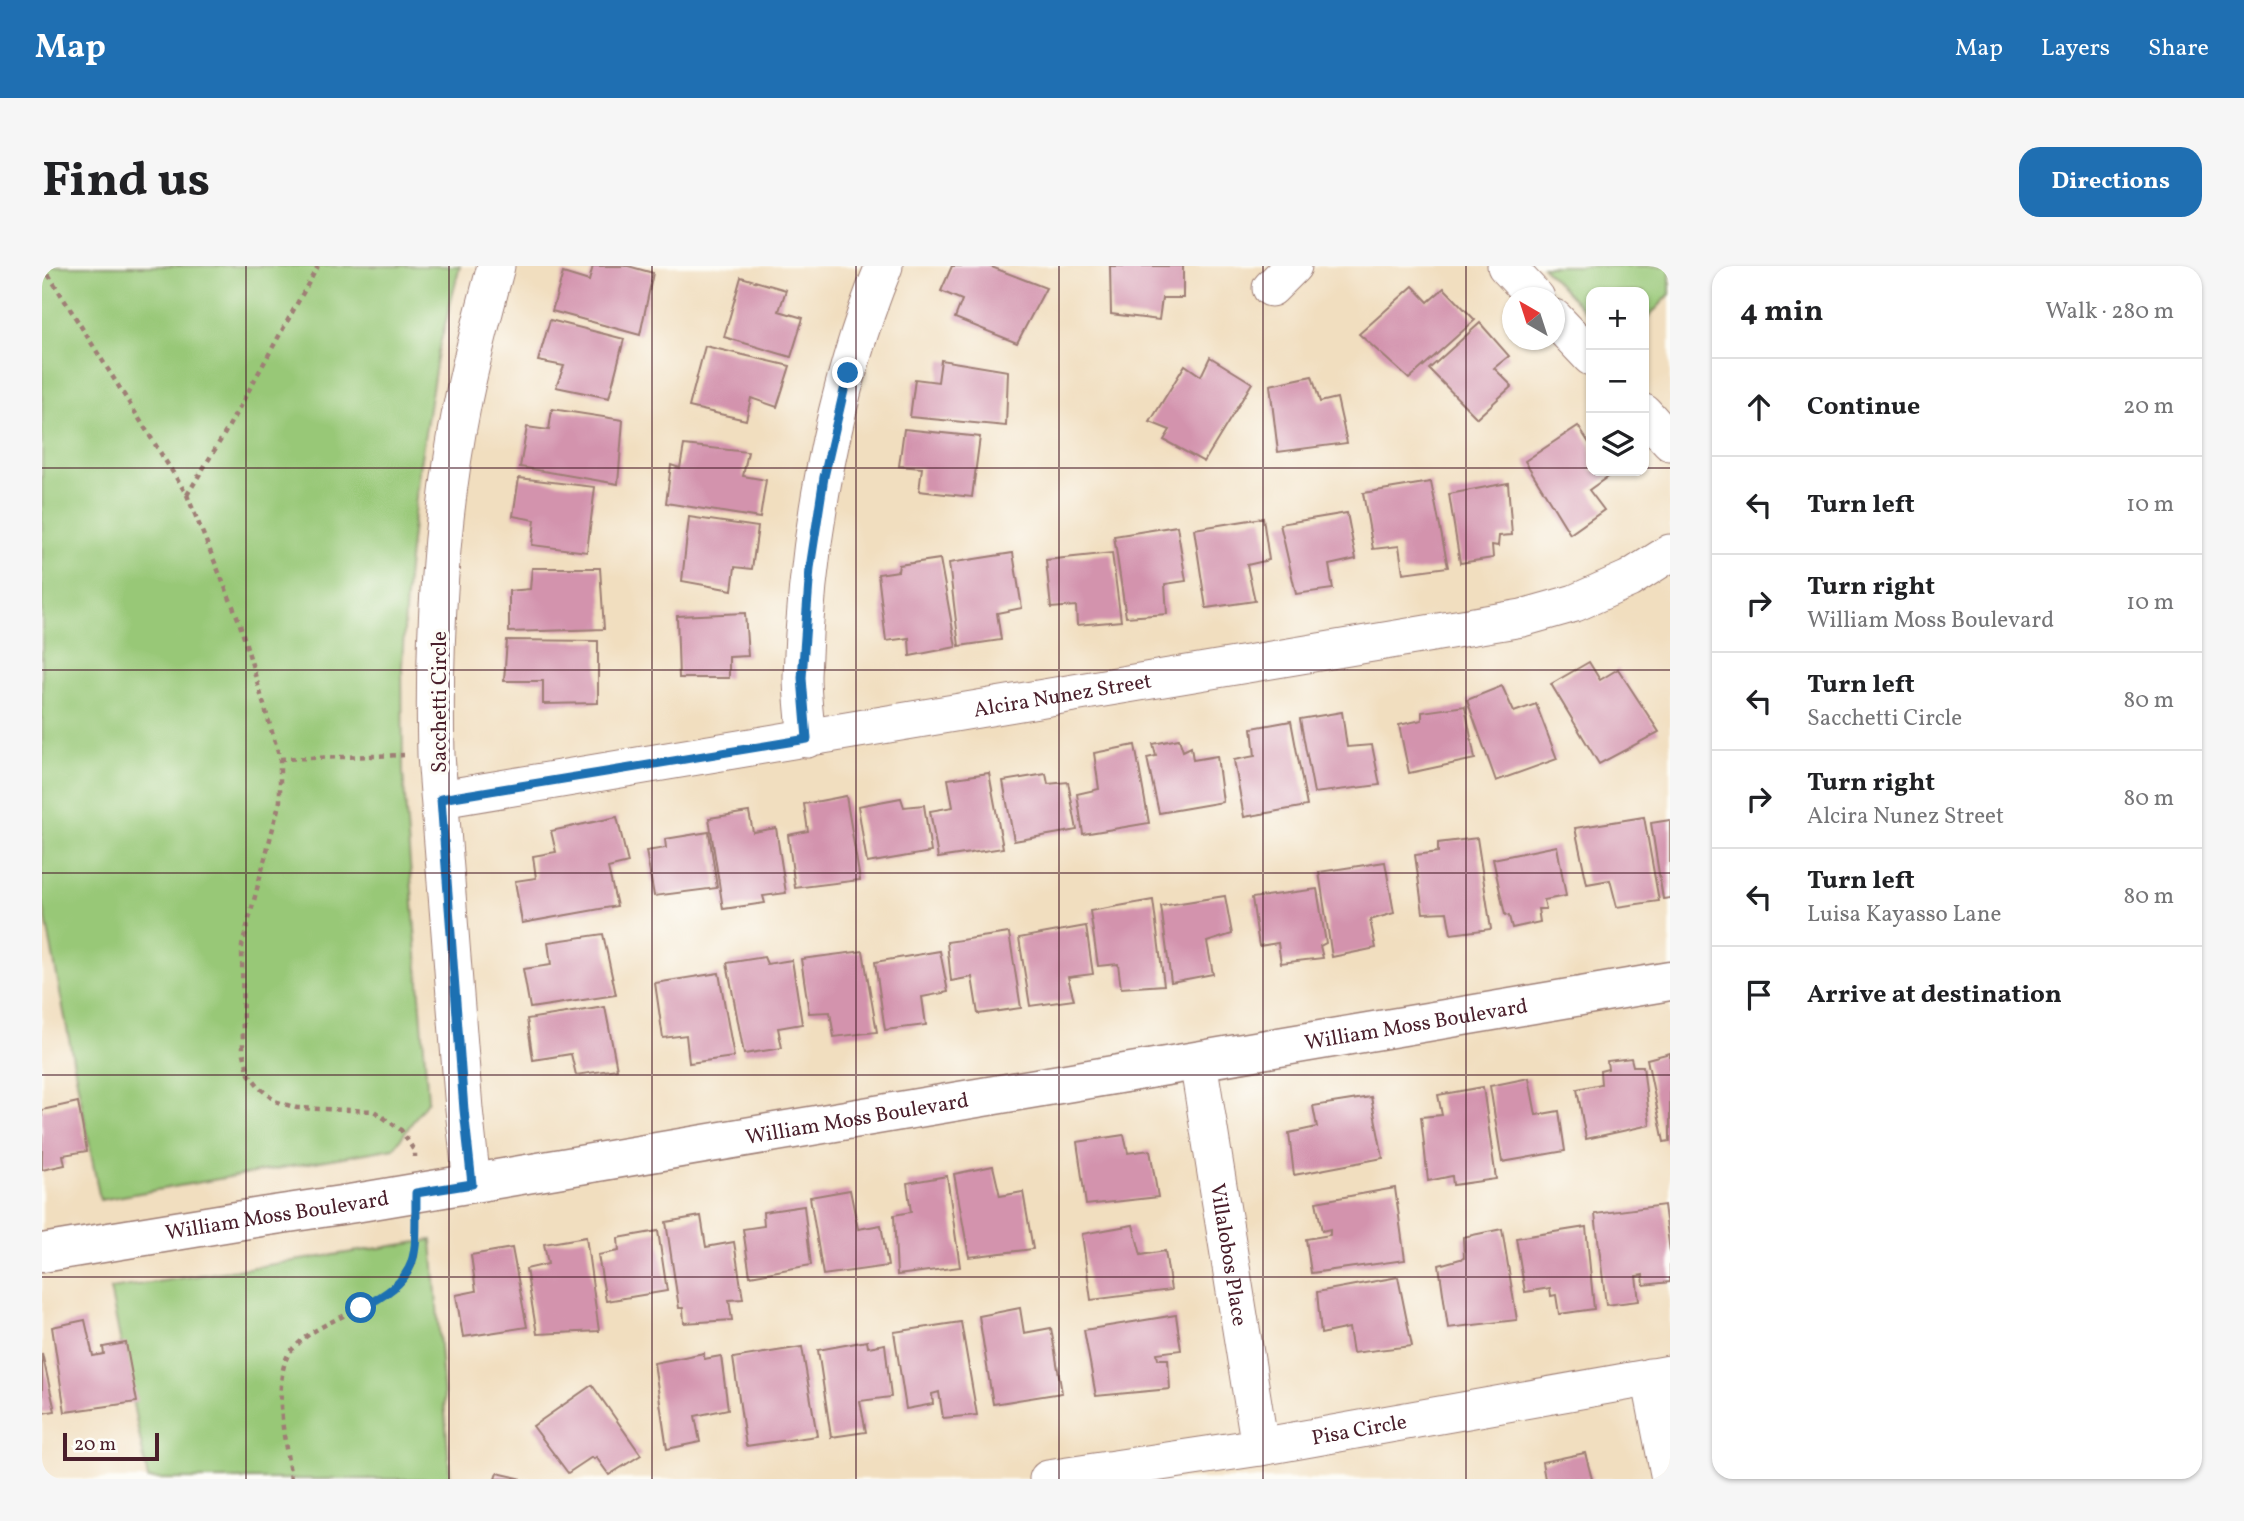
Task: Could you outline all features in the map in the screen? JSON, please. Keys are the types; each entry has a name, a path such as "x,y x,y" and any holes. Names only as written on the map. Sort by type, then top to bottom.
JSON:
{"street":[{"name":"Sacchetti Circle","path":"472,1184 436,755 435,700 438,614 447,511 462,406 496,266"},
{"path":"807,739 802,678 810,568 824,477 848,373 884,266"},
{"path":"1506,266 1526,287"},
{"path":"1565,329 1586,352"},
{"path":"1649,419 1670,442"},
{"name":"Alcira Nunez Street","path":"441,799 1522,618 1575,603 1629,579 1670,553"},
{"name":"William Moss Boulevard","path":"42,1253 472,1184 1670,981"},
{"name":"Villalobos Place","path":"1198,1061 1260,1447"},
{"path":"1660,1376 1670,1479"},
{"name":"Pisa Circle","path":"1048,1479 1260,1447 1660,1376"}],"path":[{"path":"43,266 187,495 239,621 280,759 280,801 242,946 243,1050 249,1074 275,1101 297,1108 374,1111 397,1125 415,1152 414,1259 402,1280 383,1297 310,1333 287,1355 281,1379 282,1420 291,1479"},
{"path":"187,495 225,433 318,266"},
{"path":"280,759 436,755"}],"green space":[{"path":"42,266 460,266 438,352 419,470 407,578 402,665 403,772 428,1100 394,1148 100,1200 42,898"},
{"path":"1542,266 1670,266 1670,294 1649,317 1649,287 1586,287 1586,313 1565,290 1565,287 1562,287"},
{"path":"432,1240 450,1479 148,1479 110,1289"}],"building":[{"path":"593,266 628,266 653,273 640,335 552,311 563,273 589,281"},
{"path":"952,266 989,266 1046,288 1017,343 955,318 962,300 941,291"},
{"path":"1110,266 1183,266 1183,298 1162,298 1159,320 1111,314"},
{"path":"741,277 786,290 779,311 803,318 791,357 724,337"},
{"path":"1413,286 1428,302 1444,288 1475,320 1409,379 1359,334"},
{"path":"550,320 624,339 609,398 556,387 564,366 538,361"},
{"path":"1480,323 1509,356 1494,368 1512,386 1477,418 1429,369"},
{"path":"705,346 790,366 777,407 751,398 746,420 689,407"},
{"path":"1210,357 1252,383 1204,462 1164,440 1170,430 1150,422 1185,365 1201,376"},
{"path":"941,360 1008,371 1006,426 910,417 915,379 938,382"},
{"path":"1312,376 1320,402 1337,398 1347,443 1278,452 1270,385"},
{"path":"552,409 623,420 618,484 520,467 527,427 549,430"},
{"path":"1578,426 1586,438 1586,476 1609,476 1589,490 1604,510 1570,534 1525,461"},
{"path":"904,429 980,437 972,497 919,491 922,468 899,466"},
{"path":"684,445 748,452 743,476 766,480 760,518 666,503 671,465 680,468"},
{"path":"519,478 595,487 587,552 532,545 535,520 513,516"},
{"path":"1431,482 1448,567 1403,573 1399,546 1373,549 1363,493"},
{"path":"1508,483 1512,535 1499,536 1498,546 1492,545 1493,558 1460,563 1449,494"},
{"path":"1347,513 1356,559 1329,565 1333,589 1296,594 1280,524"},
{"path":"689,517 758,527 752,569 735,567 732,590 682,581"},
{"path":"1263,518 1269,560 1247,565 1255,601 1206,608 1194,529"},
{"path":"1177,526 1186,581 1165,584 1167,614 1126,617 1114,536"},
{"path":"1013,553 1022,608 997,613 1001,640 959,646 949,563"},
{"path":"1112,553 1121,621 1077,625 1076,606 1051,608 1046,560"},
{"path":"940,559 956,647 910,656 909,638 886,641 878,574 898,571 899,565"},
{"path":"532,568 600,568 604,629 509,632 509,591 530,589"},
{"path":"745,613 748,656 729,657 729,678 679,678 677,616"},
{"path":"507,640 598,641 598,703 543,704 543,681 504,681"},
{"path":"1589,662 1600,680 1618,669 1659,732 1599,764 1551,684"},
{"path":"1502,686 1514,712 1536,704 1557,759 1496,781 1467,700"},
{"path":"1465,706 1475,759 1409,773 1399,725 1422,720 1422,712"},
{"path":"1342,712 1347,747 1372,745 1380,785 1314,793 1300,719"},
{"path":"1291,721 1307,806 1244,817 1234,760 1255,756 1252,728"},
{"path":"1179,739 1183,751 1191,747 1193,760 1217,756 1223,802 1159,813 1147,758 1156,756 1153,744"},
{"path":"1135,745 1149,823 1083,834 1077,794 1099,789 1094,753"},
{"path":"989,773 1003,848 938,858 930,811 953,807 948,779"},
{"path":"1046,774 1048,784 1068,782 1077,830 1014,841 1003,781"},
{"path":"846,796 860,880 795,888 788,835 808,831 804,804"},
{"path":"901,798 904,807 924,805 931,852 867,863 858,806"},
{"path":"749,812 753,832 776,828 786,893 763,896 765,903 723,909 709,818"},
{"path":"617,817 628,863 608,868 617,906 522,923 515,881 536,878 533,856 556,852 551,831"},
{"path":"1644,817 1659,901 1617,907 1610,880 1587,884 1575,828"},
{"path":"1670,820 1670,898 1663,899 1651,823"},
{"path":"709,832 717,888 654,896 646,851 666,848 665,839"},
{"path":"1477,838 1491,929 1451,934 1447,912 1423,913 1415,855 1438,852 1438,843"},
{"path":"1557,846 1566,896 1544,900 1546,909 1538,909 1540,922 1512,928 1509,916 1505,915 1493,859"},
{"path":"1385,862 1394,913 1370,920 1376,948 1332,957 1319,872"},
{"path":"1317,889 1326,943 1320,946 1323,958 1281,963 1278,943 1259,946 1252,898"},
{"path":"1225,896 1232,934 1207,942 1213,974 1171,982 1161,906"},
{"path":"1153,900 1164,985 1121,988 1118,964 1098,966 1090,911"},
{"path":"1086,926 1093,974 1068,977 1074,1000 1030,1006 1019,938"},
{"path":"1009,933 1021,1008 978,1014 972,977 951,981 947,942"},
{"path":"603,934 616,995 530,1008 523,969 551,965 548,942"},
{"path":"863,951 877,1032 834,1037 830,1012 809,1013 801,959"},
{"path":"940,951 948,992 922,997 926,1025 885,1030 875,962"},
{"path":"764,957 767,964 792,960 802,1024 778,1028 782,1048 744,1054 727,963"},
{"path":"719,973 734,1057 689,1063 686,1035 663,1038 655,983"},
{"path":"605,1007 617,1069 576,1075 571,1054 533,1060 527,1019"},
{"path":"1670,1053 1670,1141 1664,1142 1647,1059"},
{"path":"1631,1058 1633,1066 1643,1066 1650,1125 1586,1139 1577,1089 1601,1084 1600,1071 1608,1069 1607,1061"},
{"path":"1529,1078 1536,1115 1559,1111 1565,1151 1502,1162 1490,1086"},
{"path":"1483,1087 1496,1179 1453,1185 1452,1176 1428,1181 1421,1117 1442,1115 1438,1095"},
{"path":"1371,1097 1383,1158 1294,1175 1289,1133 1317,1127 1313,1106"},
{"path":"78,1102 87,1151 63,1155 65,1165 42,1170 42,1110"},
{"path":"1124,1135 1128,1153 1150,1150 1158,1197 1086,1205 1077,1142"},
{"path":"993,1166 1000,1196 1023,1192 1033,1249 969,1257 954,1174"},
{"path":"947,1176 960,1267 897,1275 894,1215 911,1212 907,1183"},
{"path":"1395,1188 1405,1260 1311,1273 1306,1239 1330,1235 1330,1229 1322,1231 1316,1202"},
{"path":"850,1190 858,1229 881,1225 888,1266 823,1275 810,1197"},
{"path":"1664,1205 1670,1252 1670,1282 1644,1285 1643,1275 1636,1276 1639,1301 1606,1305 1595,1214"},
{"path":"804,1206 811,1265 750,1276 743,1229 764,1226 763,1212"},
{"path":"701,1216 706,1247 734,1242 743,1299 729,1300 732,1320 684,1323 683,1308 679,1308 666,1222"},
{"path":"1133,1225 1141,1255 1165,1251 1171,1290 1091,1300 1082,1234"},
{"path":"1586,1227 1594,1309 1559,1314 1556,1295 1551,1296 1550,1288 1525,1292 1516,1238"},
{"path":"1502,1229 1517,1320 1448,1328 1439,1265 1464,1258 1463,1237"},
{"path":"658,1231 667,1291 606,1301 598,1255 619,1251 618,1238"},
{"path":"586,1237 599,1331 537,1334 526,1269 548,1264 544,1244"},
{"path":"512,1248 527,1327 463,1337 456,1295 476,1291 471,1255"},
{"path":"1398,1277 1412,1346 1353,1353 1349,1328 1321,1334 1317,1292"},
{"path":"1020,1308 1024,1333 1051,1328 1062,1393 993,1404 979,1316"},
{"path":"1176,1315 1181,1350 1157,1353 1158,1359 1168,1359 1170,1389 1096,1396 1084,1330"},
{"path":"85,1320 93,1356 104,1354 103,1347 126,1343 137,1402 65,1412 52,1327"},
{"path":"961,1322 977,1415 943,1418 939,1392 932,1394 933,1404 906,1409 894,1332"},
{"path":"867,1341 868,1347 885,1344 891,1397 860,1401 866,1432 831,1437 818,1350"},
{"path":"802,1347 817,1436 746,1446 733,1358"},
{"path":"42,1353 55,1411 42,1413"},
{"path":"704,1353 704,1359 721,1356 728,1409 695,1416 700,1442 667,1449 654,1363"},
{"path":"592,1385 641,1455 609,1475 596,1457 568,1473 533,1426"},
{"path":"1585,1453 1592,1479 1545,1479 1542,1462"},
{"path":"497,1473 519,1478 495,1479"}],"route":[{"path":"361,1308 383,1297 402,1280 414,1259 416,1193 472,1184 441,799 807,739 802,678 810,568 824,477 848,373"}]}
